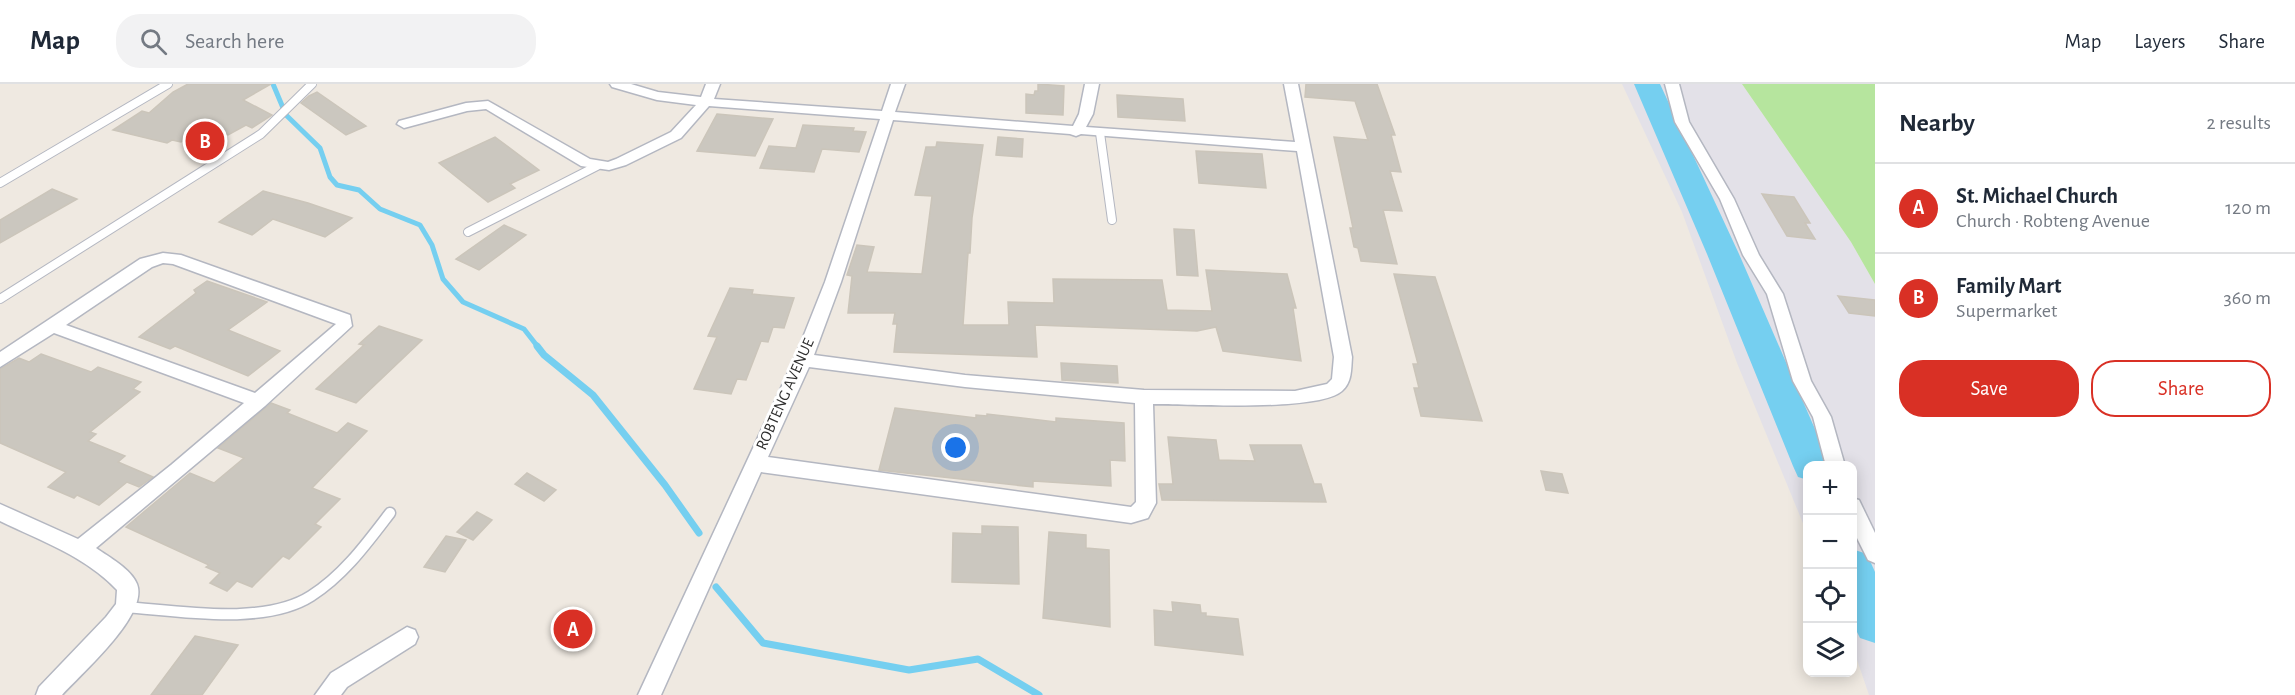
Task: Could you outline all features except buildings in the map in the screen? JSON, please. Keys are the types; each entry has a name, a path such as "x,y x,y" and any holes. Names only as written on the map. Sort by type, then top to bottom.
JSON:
{"street":[{"path":"617,84 657,96 706,102 889,115 1076,132 1303,147"},
{"path":"404,124 466,107 488,105 586,163 597,166 621,162 666,141 685,127 706,102 713,84"},
{"name":"ROBTENG AVENUE","path":"649,695 803,360 833,282 898,84"},
{"path":"1076,132 1086,114 1092,84"},
{"path":"803,360 965,381 1144,397 1295,398 1321,394 1333,389 1341,381 1343,357 1291,84"},
{"path":"1672,84 1682,122 1727,199 1751,255 1775,294 1802,381 1822,417 1835,461"},
{"path":"0,361 146,263 163,258 175,259 344,319 344,326 260,401 79,549"},
{"path":"52,326 260,401"},
{"path":"754,463 1131,515 1141,512 1146,502 1144,397"},
{"path":"0,512 79,549 119,577 128,587 126,607 114,624 47,695"},
{"path":"1856,515 1875,554"},
{"path":"326,695 339,680 407,637"}],"lane":[{"path":"0,183 168,84"},
{"path":"0,299 261,134 312,84"},
{"path":"1100,133 1112,220"},
{"path":"468,231 597,166"},
{"path":"126,607 259,612 296,604 321,588 351,563 390,513"}],"shaded area":[{"path":"1622,84 1742,84 1851,242 1875,284 1875,695 1869,695 1857,660 1857,461 1803,461 1803,523 1737,363 1682,212"}],"green space":[{"path":"1742,84 1875,84 1875,284 1851,242"}],"waterway":[{"path":"273,84 286,115 320,148 330,177 337,185 359,190 380,209 420,225 432,245 443,279 463,302 524,329 538,347"},
{"path":"1647,84 1723,254 1810,461"},
{"path":"537,346 544,355 593,395 665,485 699,533"},
{"path":"1853,569 1875,624"},
{"path":"716,587 763,643 909,670 978,659 1039,695"}],"place":[{"name":"Family Mart","path":"205,141"},
{"name":"St. Michael Church","path":"573,629"}]}
